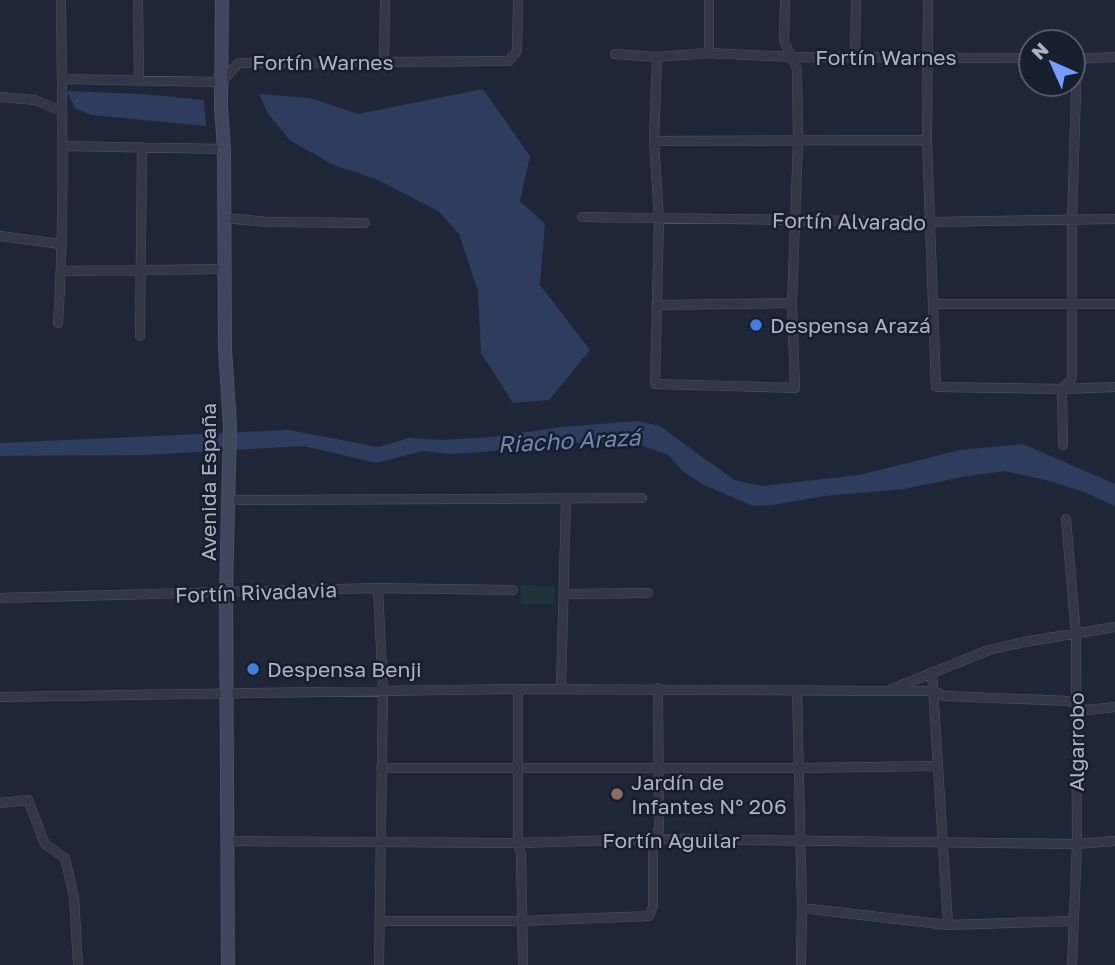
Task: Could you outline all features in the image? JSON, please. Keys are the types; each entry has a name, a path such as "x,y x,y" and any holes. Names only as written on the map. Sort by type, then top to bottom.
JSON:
{"main road":[{"name":"Avenida España","path":"222,0 225,349 230,425 226,593 228,965"}],"street":[{"path":"58,323 63,146 61,0"},
{"path":"138,0 139,81"},
{"path":"384,62 386,0"},
{"name":"Fortín Warnes","path":"221,82 239,63 509,61 517,51 518,0"},
{"path":"709,0 709,53"},
{"path":"656,57 654,141 659,219 655,384 795,388 792,303 799,141 797,69 784,41 785,0"},
{"path":"855,57 856,0"},
{"path":"928,0 927,140 936,387 1115,387"},
{"name":"Fortín Warnes","path":"615,54 656,57 709,53 792,57 1017,58"},
{"path":"1087,58 1115,57"},
{"path":"62,79 221,82"},
{"path":"0,97 35,100 61,111"},
{"path":"1063,445 1062,389 1072,378 1074,98"},
{"path":"654,141 927,140"},
{"path":"63,146 224,149"},
{"path":"139,336 142,147"},
{"name":"Fortín Alvarado","path":"582,217 929,222 1115,219"},
{"path":"225,218 268,222 365,223"},
{"path":"0,236 60,244"},
{"path":"61,271 226,270"},
{"path":"656,305 792,303"},
{"path":"934,303 1115,304"},
{"path":"230,500 642,498"},
{"path":"561,689 566,499"},
{"name":"Algarrobo","path":"1066,519 1076,635 1077,844 1072,965"},
{"path":"378,588 383,691 379,965"},
{"name":"Fortín Rivadavia","path":"0,598 378,588 513,590"},
{"path":"563,594 648,593"},
{"path":"887,691 989,650 1115,627"},
{"path":"932,672 948,925"},
{"path":"0,697 658,688 934,691 945,696 1069,701 1086,710 1115,707"},
{"path":"380,921 521,921 649,916 653,906 653,839 659,831 658,688"},
{"path":"517,689 518,843 521,854 523,965"},
{"path":"797,690 802,965"},
{"path":"381,768 938,766"},
{"path":"0,803 28,800 45,844 65,858 74,897 78,965"},
{"name":"Fortín Aguilar","path":"227,842 518,843 653,839 1077,844 1115,841"},
{"path":"802,908 948,925 1074,921"}],"shaded area":[{"path":"520,585 555,586 554,604 521,604"}],"water":[{"path":"483,89 530,156 520,201 545,224 540,285 590,350 549,400 513,403 481,353 478,291 459,234 438,211 376,179 331,164 290,140 268,114 259,94 310,98 358,114"},
{"path":"67,91 204,100 206,126 91,115 75,108"},
{"name":"Riacho Arazá","path":"637,421 660,426 734,480 762,486 859,475 960,450 1023,444 1115,484 1115,506 1050,481 1005,471 904,489 753,506 702,484 683,471 667,454 633,443 562,443 450,454 423,451 376,463 304,446 146,455 0,456 0,443 289,430 378,447 409,438 443,440 492,437 562,427"}],"place":[{"name":"Despensa Arazá","path":"756,325"},
{"name":"Despensa Benji","path":"253,669"},
{"name":"Jardín de Infantes N° 206","path":"617,794"}]}
